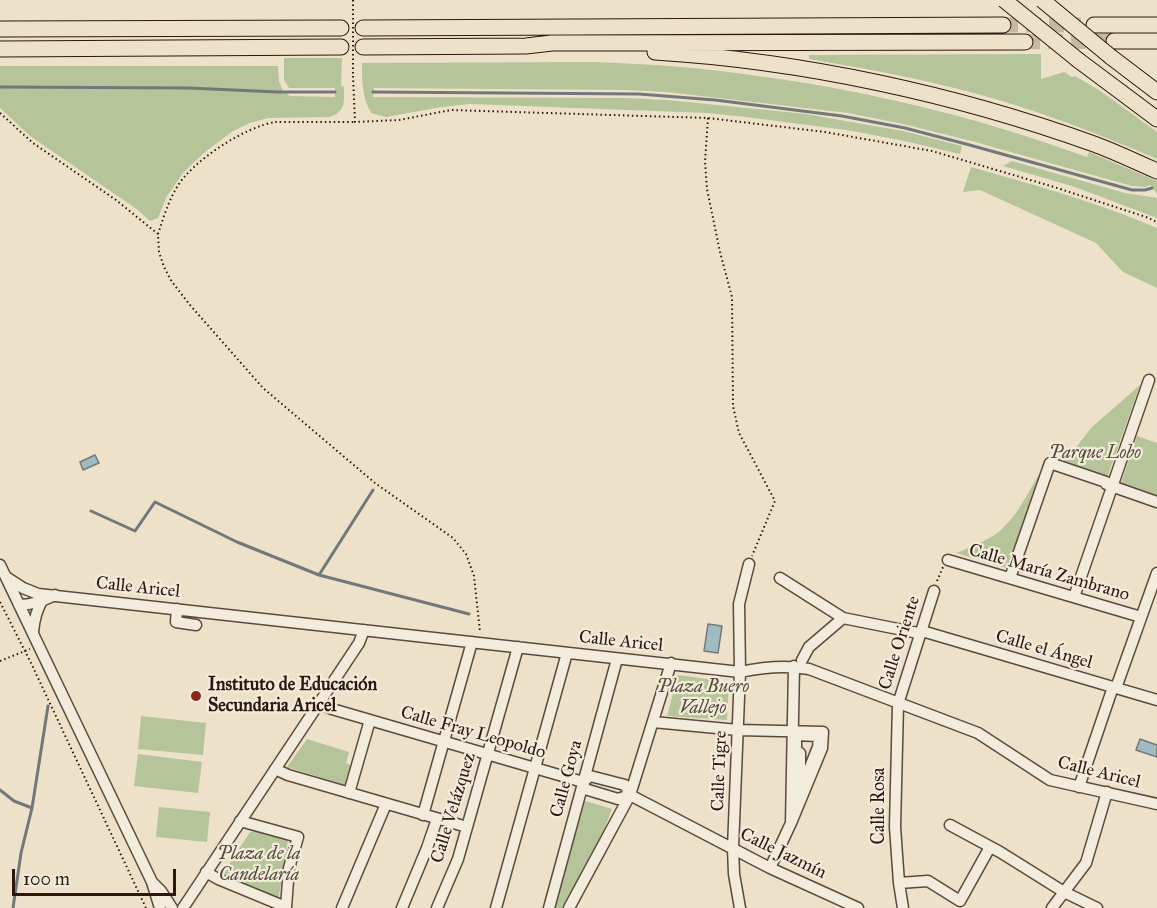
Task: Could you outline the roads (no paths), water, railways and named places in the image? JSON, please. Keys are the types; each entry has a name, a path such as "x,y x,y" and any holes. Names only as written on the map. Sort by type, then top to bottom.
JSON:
{"highway":[{"path":"1004,0 1078,60 1157,119"},
{"path":"1042,0 1157,92"},
{"path":"363,28 1003,25"},
{"path":"1094,25 1157,25"},
{"path":"0,29 341,28"},
{"path":"1114,41 1157,41"},
{"path":"363,47 526,46 552,43 1025,42"},
{"path":"0,49 341,46"},
{"path":"526,46 552,50 615,50 718,56 831,73 910,90 1006,116 1096,145 1157,171"}],"street":[{"path":"1074,597 1149,380"},
{"path":"1010,578 1050,463 1106,482 1106,484"},
{"path":"1118,488 1157,502"},
{"name":"Calle María Zambrano","path":"948,560 1142,617"},
{"name":"Calle Tigre","path":"740,908 734,874 733,848 740,672 739,604 749,564"},
{"path":"0,565 153,882 160,908"},
{"path":"1079,787 1157,573"},
{"name":"Calle Aricel","path":"6,577 40,598"},
{"path":"780,578 843,618 809,647 798,663 791,823"},
{"name":"Calle Oriente","path":"898,704 934,591"},
{"name":"Calle Aricel","path":"19,604 27,605 40,598 55,595 740,672 798,663 898,704 978,733 1050,780 1157,804"},
{"path":"33,634 40,598"},
{"path":"177,609 176,622 196,625"},
{"name":"Calle el Ángel","path":"843,618 920,632 1157,700"},
{"path":"183,908 360,643 364,630"},
{"path":"423,815 443,742 477,642"},
{"name":"Calle Velázquez","path":"437,908 458,859 518,647"},
{"path":"496,908 567,653"},
{"name":"Calle Goya","path":"549,908 617,659"},
{"path":"569,908 630,795 671,663"},
{"name":"Calle Fray Leopoldo","path":"319,703 332,709 583,782 585,789 618,799 630,795"},
{"name":"Calle Rosa","path":"898,704 895,827 903,908"},
{"path":"349,793 370,720"},
{"path":"653,722 794,733 817,736 819,738 818,747 800,792 800,753 796,753 794,733"},
{"path":"770,868 822,748 824,732 794,733"},
{"path":"275,769 288,775 467,827"},
{"path":"1052,908 1086,863 1107,792"},
{"name":"Calle Jazmín","path":"630,795 770,868 858,908"},
{"path":"342,908 386,804"},
{"path":"402,908 437,819"},
{"path":"206,872 286,907 289,868 297,837 240,821"},
{"path":"950,825 1064,892 1097,908"},
{"path":"899,883 928,880 960,901 990,847"},
{"path":"153,882 172,908"}],"water":[{"path":"95,455 99,463 83,470 80,462"},
{"path":"708,624 722,626 718,653 704,651"},
{"path":"1140,739 1157,745 1157,757 1136,750"}],"waterway":[{"path":"0,87 189,88 335,92"},
{"path":"373,92 639,94 715,100 842,116 905,128 1132,190 1152,188"},
{"path":"319,575 373,490"},
{"path":"91,511 135,531 155,502 237,542 319,575 469,614"},
{"path":"32,808 48,706"},
{"path":"0,790 14,801 32,808 21,853 13,908"}],"tunnel":[{"path":"1003,25 1081,25"},
{"path":"1025,42 1114,41"}],"place":[{"name":"Instituto de Educación Secundaria Aricel","path":"196,696"}],"park label":[{"name":"Parque Lobo","path":"1095,454"},
{"name":"Plaza Buero Vallejo","path":"703,698"},
{"name":"Plaza de la Candelaría","path":"259,865"}]}
